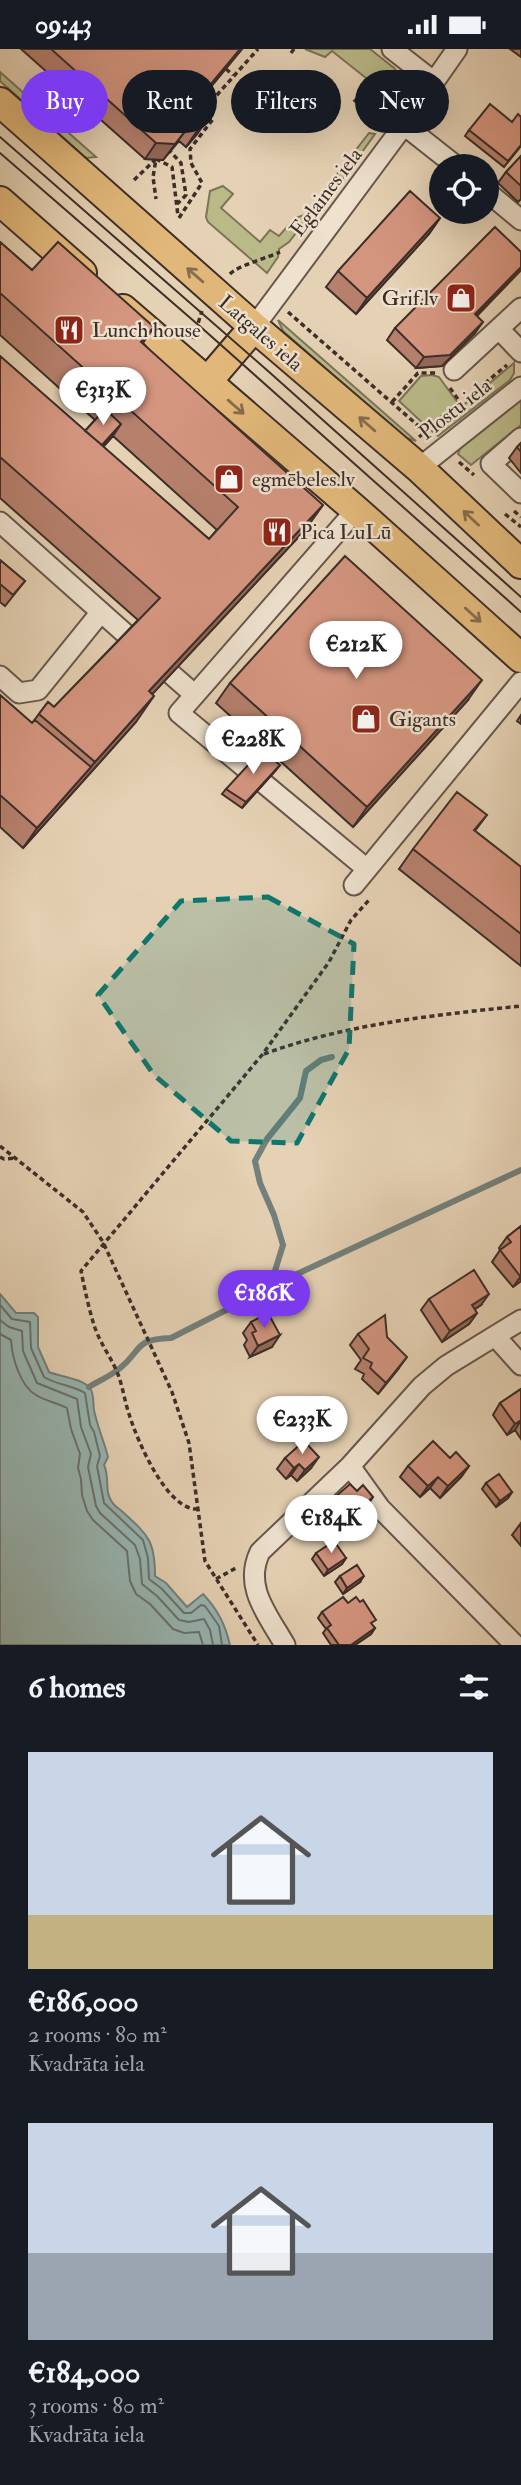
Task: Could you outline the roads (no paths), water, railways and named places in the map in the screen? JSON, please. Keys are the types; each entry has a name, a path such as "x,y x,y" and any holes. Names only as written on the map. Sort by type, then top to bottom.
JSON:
{"highway":[{"name":"Latgales iela","path":"0,102 254,327 419,468 521,564"},
{"path":"0,201 356,510 521,658"},
{"path":"207,382 254,327"}],"street":[{"path":"392,49 419,70"},
{"name":"Eglaines iela","path":"441,70 457,49"},
{"name":"Eglaines iela","path":"254,327 398,133"},
{"path":"414,133 441,154"},
{"path":"499,202 521,220"},
{"path":"447,376 521,308"},
{"path":"499,328 516,357"},
{"name":"Plostu iela","path":"419,468 521,387"},
{"path":"516,501 491,464 521,438"},
{"path":"356,510 179,713 367,869"},
{"path":"0,522 129,637"},
{"path":"0,676 19,693 38,690 102,612"},
{"path":"171,674 195,695"},
{"path":"354,885 521,682"},
{"path":"285,1645 258,1599 253,1576 254,1564 260,1552 350,1466 422,1386 446,1366 521,1320"},
{"path":"495,1336 521,1365"},
{"path":"350,1466 380,1508 515,1645"}],"water":[{"path":"0,1294 16,1313 34,1313 38,1317 38,1347 49,1372 81,1382 91,1390 95,1416 108,1457 104,1465 110,1498 149,1541 154,1555 155,1576 166,1583 187,1607 203,1594 220,1618 230,1645 0,1645"}],"waterway":[{"path":"270,1287 283,1245 260,1183 255,1161 267,1139 300,1098 306,1071 321,1060 332,1057"},
{"path":"89,1387 119,1369 144,1343 171,1338 297,1274 521,1170"}],"tram line":[{"path":"0,137 521,597"},
{"path":"0,153 203,329 521,612"}],"place":[{"name":"Grif.lv","path":"461,298"},
{"name":"Lunch house","path":"69,330"},
{"name":"egmēbeles.lv","path":"229,479"},
{"name":"Pica LuLū","path":"277,532"},
{"name":"Gigants","path":"366,719"}]}
